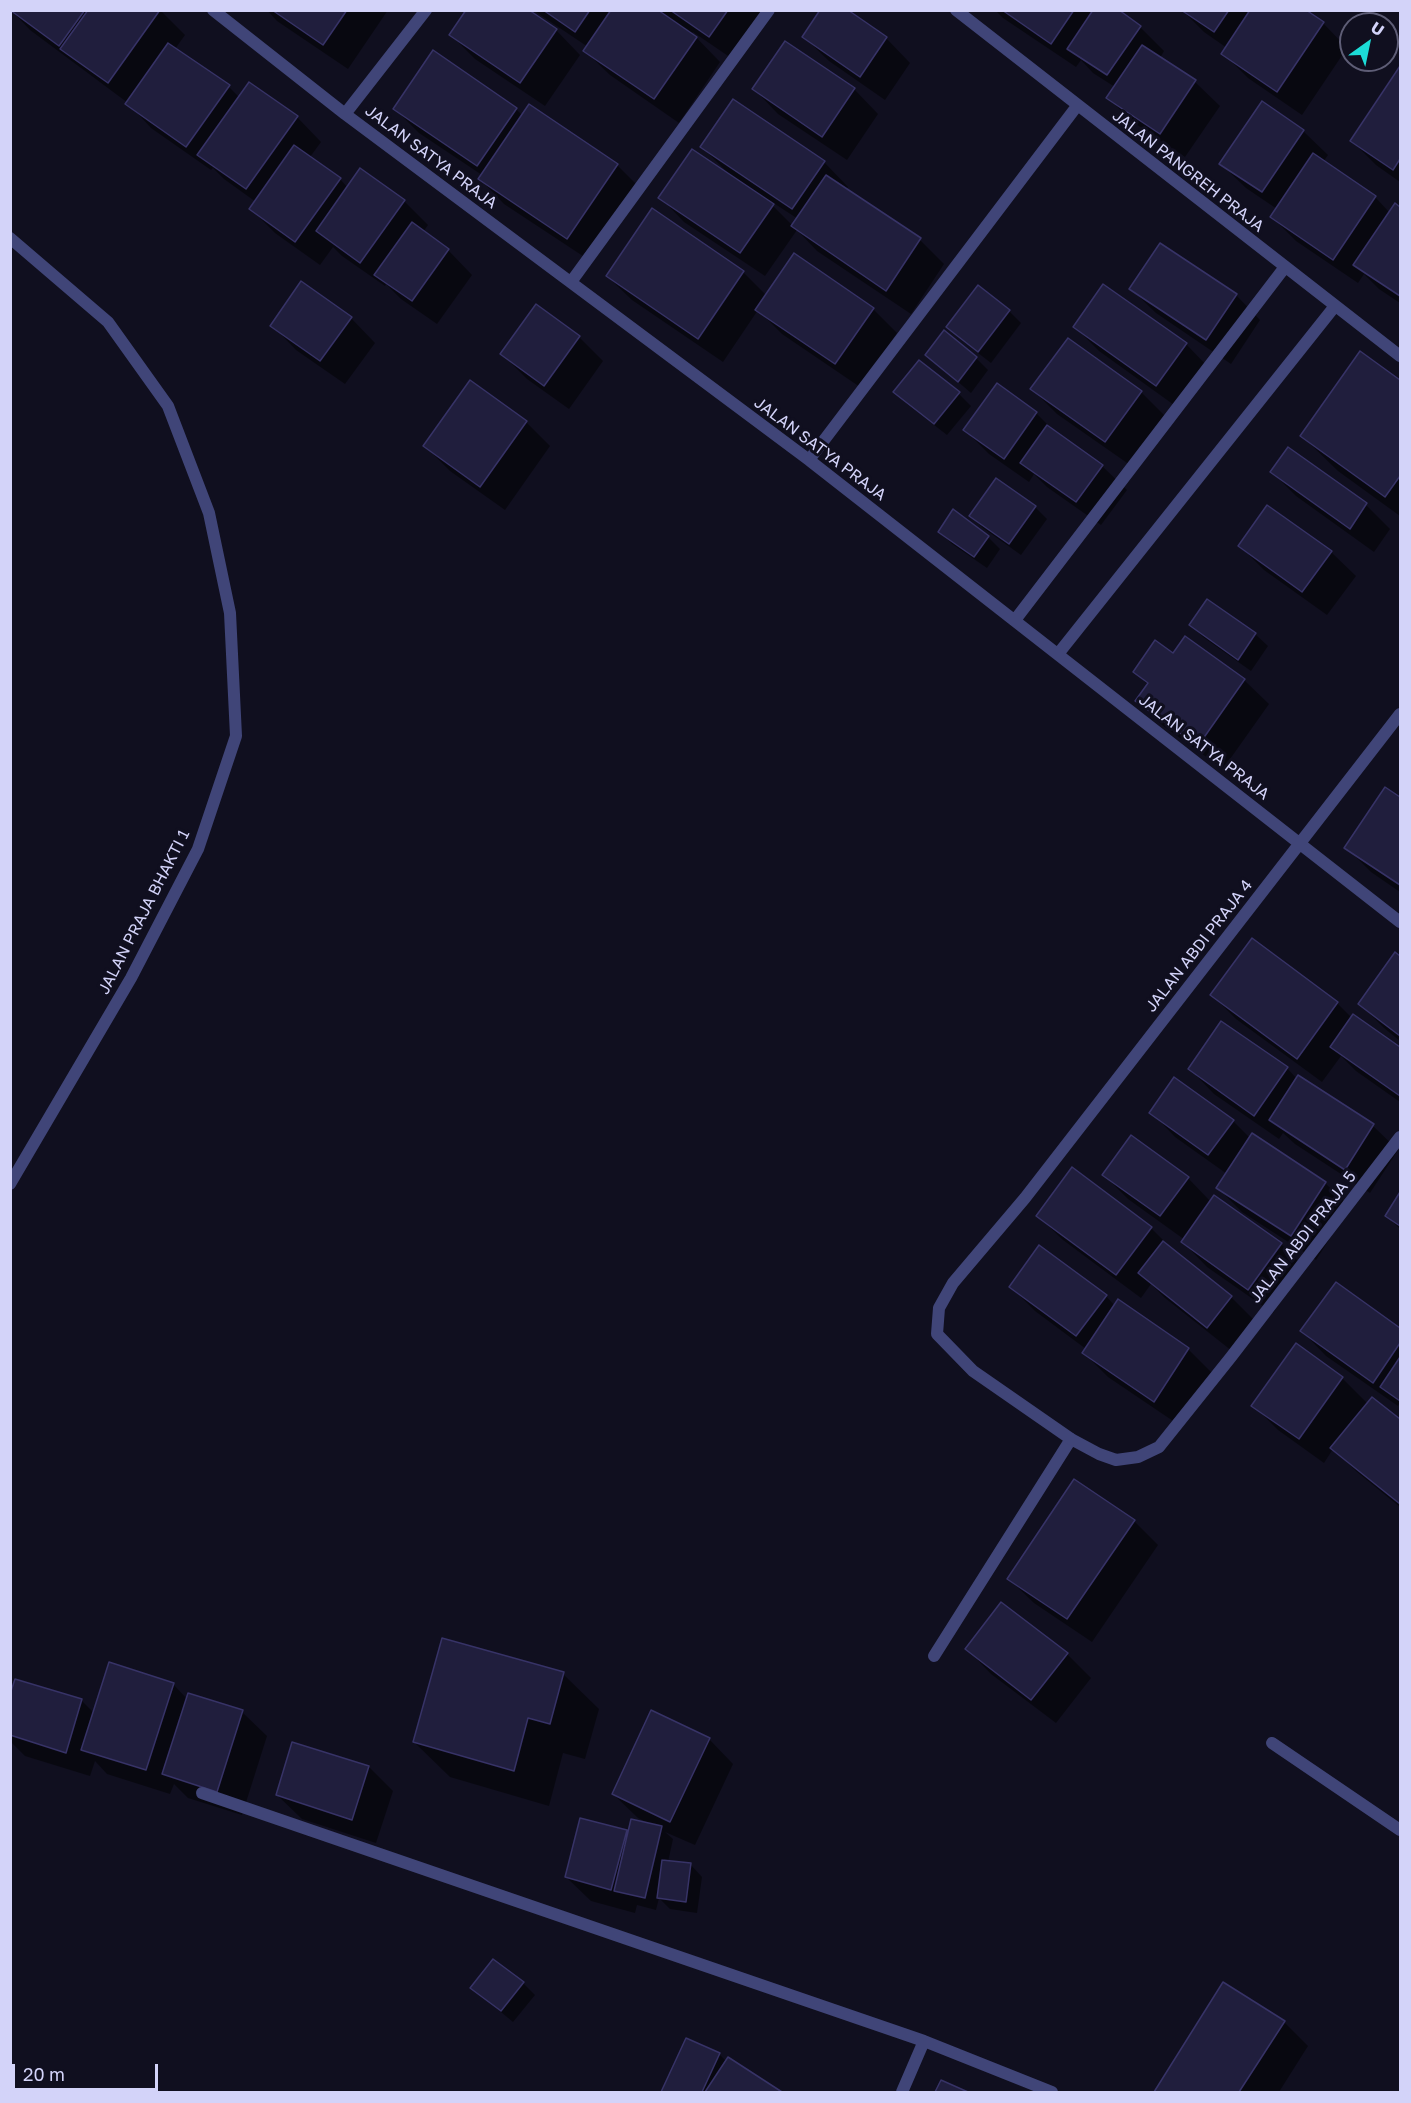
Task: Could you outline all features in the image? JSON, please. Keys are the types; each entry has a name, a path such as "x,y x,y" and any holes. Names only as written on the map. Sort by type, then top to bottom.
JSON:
{"street":[{"name":"JALAN SATYA PRAJA","path":"213,10 345,114 809,460 1401,922"},
{"path":"345,114 426,10"},
{"path":"571,282 769,10"},
{"name":"JALAN PANGREH PRAJA","path":"956,10 1401,356"},
{"path":"809,460 1077,106"},
{"name":"JALAN PRAJA BHAKTI 1","path":"10,238 108,322 168,406 209,513 230,613 236,736 198,849 131,978 10,1184"},
{"path":"1015,620 1285,267"},
{"path":"1058,654 1335,306"},
{"name":"JALAN ABDI PRAJA 4","path":"1071,1439 973,1371 937,1334 939,1308 953,1283 1025,1198 1401,714"},
{"name":"JALAN ABDI PRAJA 5","path":"1071,1439 1116,1460 1138,1457 1159,1447 1401,1137"},
{"path":"934,1656 1071,1439"},
{"path":"1272,1743 1401,1830"},
{"path":"202,1793 924,2041 1052,2092"},
{"path":"902,2092 924,2041"}],"building":[{"path":"10,10 85,10 59,46"},
{"path":"88,10 160,10 108,83 60,49"},
{"path":"272,10 347,10 323,45"},
{"path":"466,10 529,10 557,29 520,83 449,35"},
{"path":"543,10 590,10 575,32"},
{"path":"611,10 658,10 697,37 654,99 583,51"},
{"path":"670,10 728,10 709,37"},
{"path":"820,10 848,10 887,37 860,77 802,37"},
{"path":"1002,10 1074,10 1051,44"},
{"path":"1093,10 1119,10 1141,26 1107,75 1067,49"},
{"path":"1181,10 1229,10 1214,32"},
{"path":"1250,10 1306,10 1324,22 1277,92 1221,54"},
{"path":"785,41 855,88 822,137 752,89"},
{"path":"168,43 230,85 186,147 125,104"},
{"path":"1142,45 1196,80 1160,134 1106,98"},
{"path":"433,50 517,108 477,166 393,109"},
{"path":"1400,66 1400,159 1393,170 1350,141 1396,72 1399,72"},
{"path":"249,82 298,116 246,189 197,155"},
{"path":"733,99 825,161 792,209 700,147"},
{"path":"1262,101 1304,130 1262,192 1219,164"},
{"path":"529,104 618,164 567,239 478,179"},
{"path":"294,145 341,178 295,242 249,209"},
{"path":"692,149 774,204 740,253 658,198"},
{"path":"1313,153 1376,196 1333,260 1270,217"},
{"path":"360,168 405,200 360,263 316,231"},
{"path":"826,175 921,238 886,291 791,226"},
{"path":"1395,203 1400,207 1400,296 1353,265"},
{"path":"652,208 744,271 698,339 606,276"},
{"path":"412,222 449,249 412,301 374,275"},
{"path":"1160,243 1237,294 1206,340 1129,289"},
{"path":"794,253 874,308 835,364 755,310"},
{"path":"301,281 352,317 320,361 270,326"},
{"path":"1103,284 1187,343 1156,386 1073,327"},
{"path":"978,285 1010,310 978,352 946,327"},
{"path":"536,304 580,336 544,386 500,354"},
{"path":"944,330 977,357 958,382 925,355"},
{"path":"1068,338 1142,391 1105,442 1030,389"},
{"path":"1360,351 1400,380 1400,476 1385,497 1300,436"},
{"path":"919,360 960,392 934,424 893,392"},
{"path":"470,380 527,421 480,487 423,446"},
{"path":"997,383 1037,412 1004,459 963,430"},
{"path":"1047,425 1103,465 1076,502 1020,463"},
{"path":"1288,447 1367,503 1350,529 1270,472"},
{"path":"996,478 1036,506 1009,544 969,516"},
{"path":"1267,505 1332,551 1302,592 1238,546"},
{"path":"953,509 989,536 974,557 938,532"},
{"path":"1207,599 1256,633 1238,660 1189,625"},
{"path":"1185,636 1245,679 1198,746 1135,701 1148,683 1133,672 1155,640 1173,653"},
{"path":"1385,787 1400,797 1400,885 1344,848"},
{"path":"1252,938 1338,1002 1297,1059 1210,995"},
{"path":"1395,952 1400,956 1400,1036 1358,1004"},
{"path":"1353,1014 1400,1047 1400,1096 1330,1047"},
{"path":"1221,1021 1288,1067 1254,1116 1188,1069"},
{"path":"1298,1075 1374,1124 1345,1170 1269,1120"},
{"path":"1174,1077 1234,1120 1208,1155 1149,1113"},
{"path":"1252,1133 1326,1182 1291,1236 1216,1188"},
{"path":"1131,1135 1189,1177 1160,1216 1102,1175"},
{"path":"1072,1167 1152,1227 1116,1275 1036,1216"},
{"path":"1400,1192 1400,1226 1385,1216"},
{"path":"1214,1195 1282,1243 1248,1290 1181,1242"},
{"path":"1163,1241 1232,1296 1207,1328 1138,1273"},
{"path":"1039,1245 1107,1295 1076,1336 1009,1287"},
{"path":"1336,1282 1400,1328 1400,1343 1373,1383 1300,1331"},
{"path":"1118,1299 1189,1348 1154,1402 1082,1353"},
{"path":"1296,1343 1343,1377 1299,1439 1251,1406"},
{"path":"1400,1357 1400,1401 1380,1387"},
{"path":"1372,1397 1400,1419 1400,1504 1330,1448"},
{"path":"1074,1479 1135,1520 1067,1619 1007,1579"},
{"path":"1001,1602 1068,1653 1031,1700 965,1649"},
{"path":"442,1638 564,1672 550,1724 528,1718 514,1771 413,1742"},
{"path":"109,1662 174,1683 146,1770 81,1750"},
{"path":"15,1679 82,1699 66,1753 10,1735 10,1694"},
{"path":"188,1693 243,1710 217,1792 162,1774"},
{"path":"651,1710 710,1738 670,1822 612,1794"},
{"path":"292,1742 369,1766 352,1820 276,1795"},
{"path":"580,1818 627,1830 611,1890 565,1877"},
{"path":"631,1819 662,1826 645,1898 614,1891"},
{"path":"662,1860 691,1863 686,1902 657,1898"},
{"path":"493,1959 524,1982 501,2011 470,1988"},
{"path":"1223,1982 1285,2021 1239,2092 1154,2092"},
{"path":"686,2038 720,2053 702,2092 661,2092"},
{"path":"728,2057 782,2092 705,2092"},
{"path":"941,2080 968,2092 935,2092"}]}
